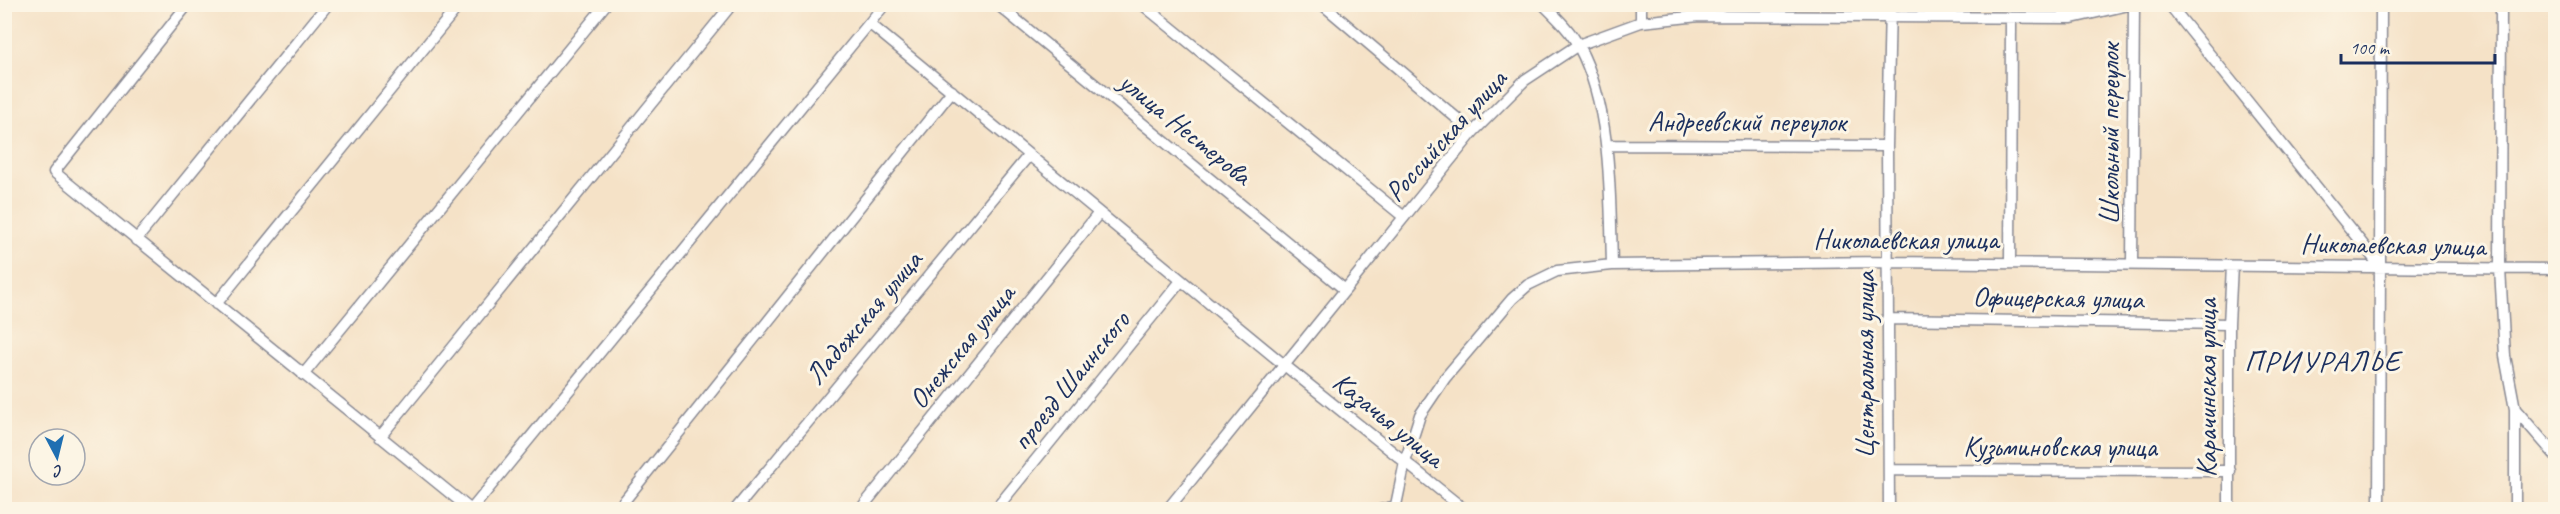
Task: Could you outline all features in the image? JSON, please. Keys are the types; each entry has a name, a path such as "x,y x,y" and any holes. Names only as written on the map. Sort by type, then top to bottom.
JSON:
{"street":[{"path":"188,4 54,172 471,510 885,4"},
{"path":"136,240 328,4"},
{"path":"216,304 460,4"},
{"path":"303,375 606,4"},
{"path":"380,437 732,4"},
{"name":"улица Нестерова","path":"996,4 1344,290"},
{"path":"1142,4 1404,217"},
{"path":"1322,4 1473,132"},
{"path":"1543,4 1578,45 1590,70 1607,145 1611,265"},
{"path":"1641,4 1641,22"},
{"path":"1767,4 1767,17"},
{"name":"Центральная улица","path":"1889,510 1887,146 1890,4"},
{"name":"Российская улица","path":"1167,510 1473,132 1526,80 1578,45 1641,22 1699,16 2072,18 2133,4"},
{"name":"Школьный переулок","path":"2132,264 2133,4"},
{"path":"2169,4 2381,267"},
{"path":"2379,510 2381,4"},
{"path":"2500,4 2500,269 2505,357 2515,409 2516,510"},
{"path":"2010,263 2011,18"},
{"path":"870,24 1283,364"},
{"path":"617,510 952,91"},
{"name":"Андреевский переулок","path":"1607,145 1887,146"},
{"name":"Ладожская улица","path":"735,510 1029,155"},
{"name":"Онежская улица","path":"860,510 1099,213"},
{"name":"Николаевская улица","path":"1395,508 1405,462 1420,415 1445,378 1512,299 1528,285 1557,271 1611,265 1888,262 2556,269"},
{"name":"Карачинская улица","path":"2229,510 2229,324 2232,266"},
{"name":"проезд Шаинского","path":"995,510 1181,281"},
{"name":"Офицерская улица","path":"1887,319 2229,324"},
{"name":"Казачья улица","path":"1283,364 1465,510"},
{"path":"2515,409 2556,456"},
{"name":"Кузьминовская улица","path":"1889,470 2230,471"},
{"path":"1380,510 1395,508"}],"district":[{"name":"ПРИУРАЛЬЕ","path":"2323,361"}]}
